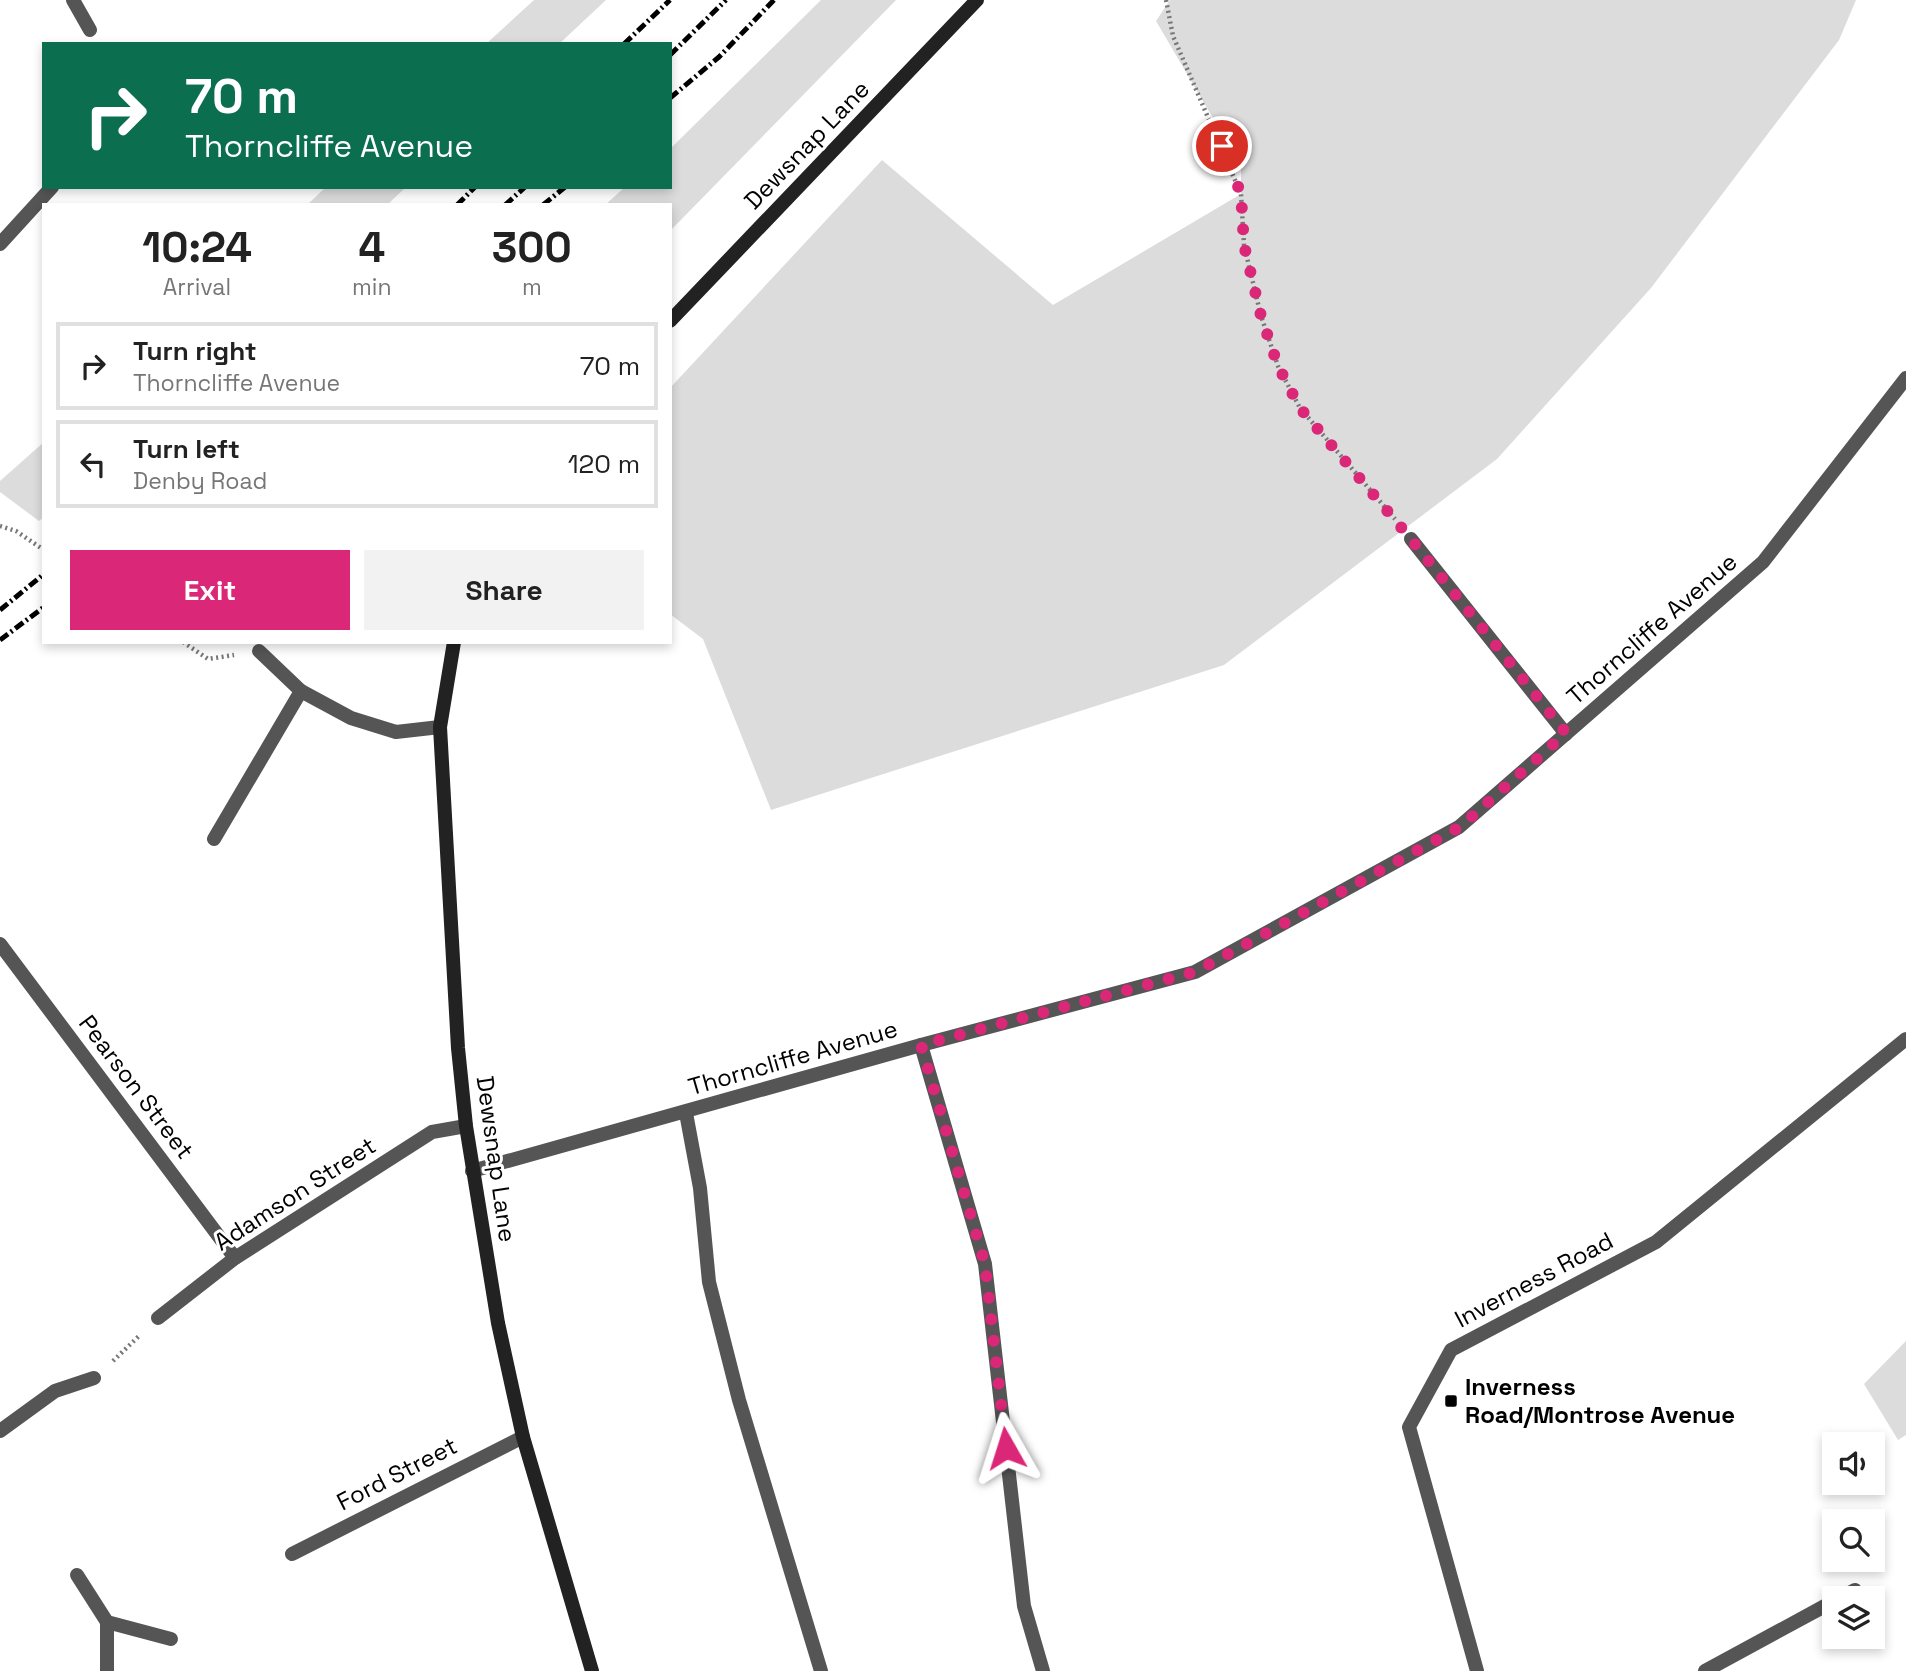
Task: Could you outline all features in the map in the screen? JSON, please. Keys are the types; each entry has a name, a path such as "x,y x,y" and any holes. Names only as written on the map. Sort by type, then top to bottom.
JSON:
{"street":[{"path":"73,0 90,30"},
{"name":"Dewsnap Lane","path":"672,319 977,0"},
{"path":"0,244 50,189"},
{"name":"Thorncliffe Avenue","path":"472,1171 921,1045 1195,972 1460,827 1763,562 1906,378"},
{"path":"1411,539 1566,733"},
{"name":"Dewsnap Lane","path":"454,644 440,727 458,1048 472,1171 498,1323 523,1437 592,1671"},
{"path":"259,650 301,691 351,718 396,732 440,727"},
{"path":"214,839 301,691"},
{"name":"Pearson Street","path":"0,944 235,1258"},
{"name":"Inverness Road","path":"1477,1671 1409,1427 1451,1350 1656,1242 1906,1039"},
{"path":"921,1045 985,1264 1024,1606 1043,1671"},
{"path":"686,1113 700,1188 709,1282 739,1400 821,1671"},
{"name":"Adamson Street","path":"158,1318 235,1258 432,1132 466,1126"},
{"path":"0,1431 55,1391 94,1378"},
{"name":"Ford Street","path":"292,1554 523,1437"},
{"path":"77,1575 107,1622 107,1671"},
{"path":"1705,1671 1822,1608"},
{"path":"107,1622 171,1639"}],"path":[{"path":"1166,0 1173,36 1241,194 1244,245 1261,316 1278,366 1300,408 1411,539"},
{"path":"0,526 16,531 42,549"},
{"path":"186,644 208,659 259,650"},
{"path":"94,1378 158,1318"}],"shaded area":[{"path":"534,0 606,0 561,42 488,42"},
{"path":"821,0 896,0 672,229 672,203 607,203 623,189 672,189 672,147"},
{"path":"1170,0 1856,0 1839,40 1651,288 1497,459 1224,665 771,810 703,639 672,616 672,386 882,160 1053,305 1241,194 1241,166 1156,21"},
{"path":"324,189 404,189 389,203 309,203"},
{"path":"42,444 42,519 39,521 0,492 0,481"},
{"path":"1906,1341 1906,1435 1898,1440 1864,1384"}],"railway":[{"path":"626,42 670,0"},
{"path":"672,53 726,0"},
{"path":"672,96 719,57 774,0"},
{"path":"459,203 473,189"},
{"path":"507,203 523,189"},
{"path":"545,203 563,189"},
{"path":"0,610 42,576"},
{"path":"0,640 42,608"}],"place":[{"name":"Inverness Road/Montrose Avenue","path":"1451,1401"}],"route":[{"path":"1006,1448 985,1264 921,1045 1195,972 1460,827 1566,733 1411,539 1300,408 1278,366 1261,316 1244,245 1241,194 1222,146"}]}
